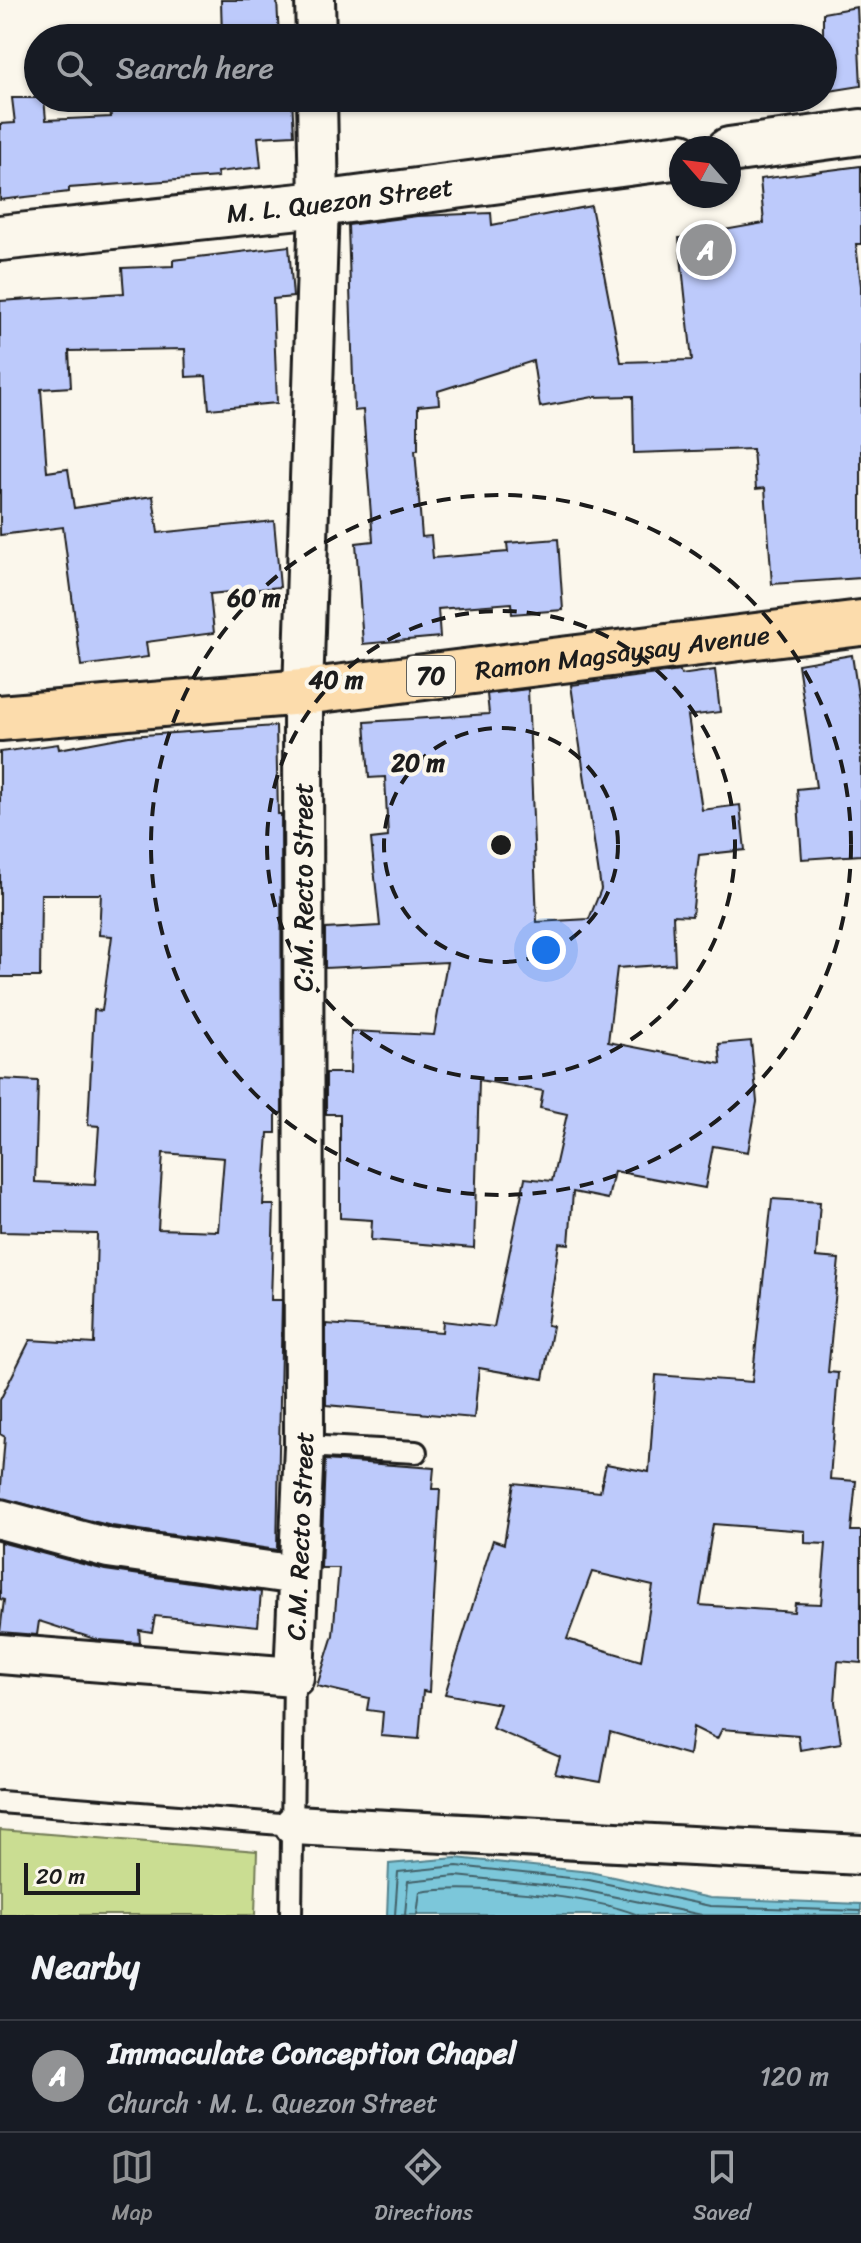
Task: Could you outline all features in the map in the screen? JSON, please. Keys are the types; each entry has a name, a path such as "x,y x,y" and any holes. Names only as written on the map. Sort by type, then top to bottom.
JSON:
{"main road":[{"name":"Ramon Magsaysay Avenue","path":"0,718 303,692 861,623"}],"street":[{"path":"315,0 316,24"},
{"name":"C.M. Recto Street","path":"294,1677 304,1446 303,692 319,204 317,112"},
{"path":"741,148 861,132"},
{"name":"M. L. Quezon Street","path":"0,238 319,204 669,158"},
{"path":"0,1519 108,1548 297,1575"},
{"path":"0,1654 294,1677"},
{"path":"294,1825 861,1855"}],"lane":[{"path":"304,1446 416,1452"},
{"path":"291,1915 294,1677"},
{"path":"0,1802 294,1825"}],"green space":[{"path":"0,1830 257,1851 255,1915 0,1915"}],"water":[{"path":"456,1858 590,1872 710,1898 861,1904 861,1915 387,1915 389,1864"}],"building":[{"path":"221,0 277,0 278,24 222,24"},
{"path":"857,7 861,86 837,90 837,24 823,24 823,13"},
{"path":"12,98 24,98 24,112 45,112 46,120 111,117 110,112 293,112 294,135 258,137 261,167 217,172 218,177 69,188 69,192 0,200 0,124 15,123"},
{"path":"861,166 861,244 856,244 861,286 861,578 772,584 765,488 756,489 753,449 634,453 633,396 593,397 540,407 533,361 438,391 439,404 418,406 418,450 415,450 422,537 431,536 433,558 508,552 507,543 558,539 563,610 512,614 511,603 438,609 440,637 363,644 356,543 373,541 363,410 354,411 348,225 417,216 491,213 492,225 591,206 621,362 692,360 679,238 764,223 760,179"},
{"path":"289,246 293,297 273,299 277,403 209,409 206,376 186,377 185,349 69,351 71,387 41,389 47,472 68,469 74,508 153,496 158,533 274,521 280,587 210,594 214,633 146,642 148,657 81,666 63,527 0,535 0,301 124,293 122,268 173,266 173,260"},
{"path":"852,655 861,715 861,855 802,859 797,789 816,787 798,664"},
{"path":"715,670 720,712 688,716 702,810 740,805 745,850 699,855 692,916 673,915 675,964 617,968 608,1042 721,1064 719,1044 751,1041 757,1102 748,1152 713,1146 705,1188 614,1171 608,1199 573,1192 569,1244 559,1243 547,1325 553,1326 543,1379 479,1368 474,1418 326,1405 326,1324 442,1332 443,1321 494,1327 525,1178 552,1181 567,1114 540,1108 543,1091 479,1080 474,1248 371,1240 372,1220 340,1218 340,1114 326,1114 326,1073 350,1073 351,1031 434,1035 447,962 325,968 325,929 380,926 371,839 388,837 385,777 369,778 365,722 489,714 487,694 528,689 537,922 589,919 601,889 571,685 680,671 681,675"},
{"path":"276,726 278,814 281,814 282,1113 276,1113 276,1133 268,1133 263,1205 274,1205 271,1300 282,1300 277,1550 112,1526 0,1498 5,1437 0,1434 0,1400 30,1340 94,1344 97,1234 0,1232 0,1079 38,1081 35,1182 95,1185 99,1126 88,1125 94,1010 102,1011 112,936 99,935 101,894 41,894 40,977 0,977 0,752 58,744 59,749 129,736","holes":["163,1153 224,1158 218,1231 158,1229"]},
{"path":"772,1199 820,1202 816,1257 839,1259 828,1372 838,1373 830,1479 856,1481 851,1531 861,1531 861,1663 838,1661 835,1702 841,1743 800,1750 798,1735 722,1729 717,1739 693,1727 689,1755 610,1732 601,1782 555,1774 560,1757 492,1728 500,1704 445,1694 493,1540 504,1544 514,1483 600,1492 606,1464 649,1472 656,1375 752,1382","holes":["713,1524 805,1531 805,1543 826,1544 821,1604 795,1603 794,1612 700,1605","592,1572 653,1586 641,1661 567,1639"]},
{"path":"325,1460 434,1468 432,1489 440,1489 429,1692 423,1691 419,1739 381,1736 383,1712 367,1710 369,1698 317,1686 333,1635 339,1568 321,1568"},
{"path":"0,1542 105,1570 261,1592 258,1626 155,1616 152,1632 139,1630 140,1643 98,1640 39,1621 37,1635 0,1632 4,1600 0,1599"}],"place":[{"name":"Immaculate Conception Chapel","path":"706,250"}]}
